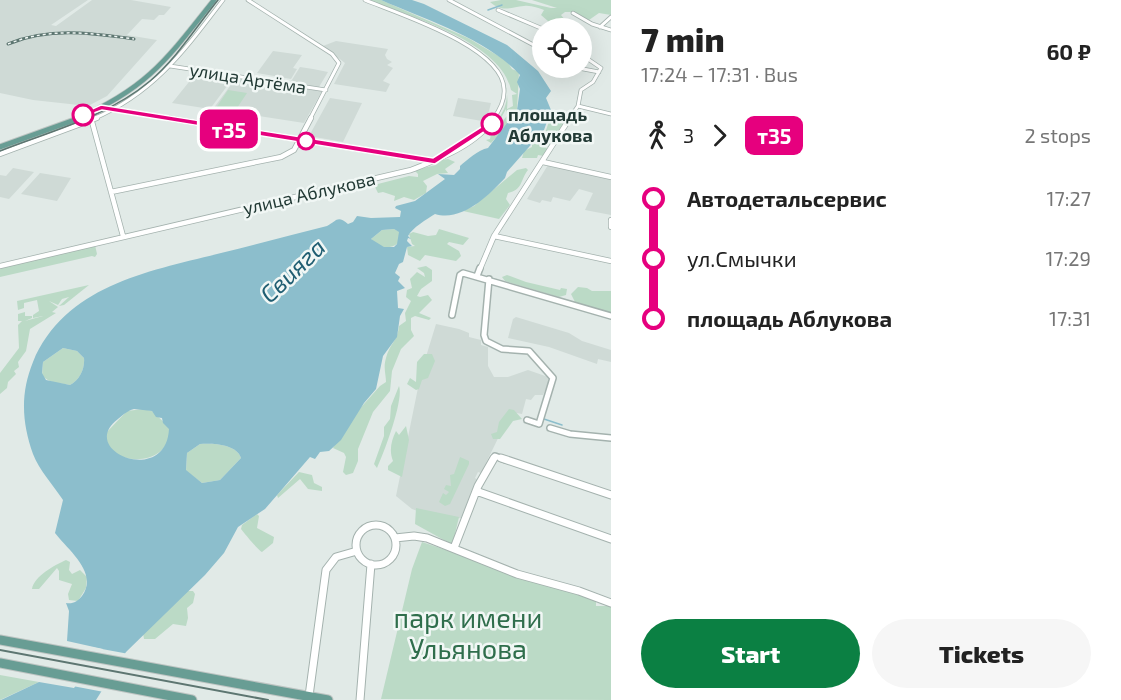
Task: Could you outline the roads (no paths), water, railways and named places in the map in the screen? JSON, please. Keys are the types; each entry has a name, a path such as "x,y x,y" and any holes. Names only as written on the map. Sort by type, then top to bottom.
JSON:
{"main road":[{"path":"0,146 100,106 130,88 152,71 212,0"},
{"path":"0,640 328,700"},
{"path":"0,663 192,700"}],"street":[{"path":"0,154 110,110 141,93 170,66 223,0"},
{"name":"улица Артёма","path":"248,0 335,57 339,63 339,67 299,140"},
{"name":"улица Аблукова","path":"0,266 406,171 435,161 487,129 496,119 504,103 502,80 492,65 470,47 365,0"},
{"path":"449,0 494,22 532,45"},
{"path":"498,10 532,24"},
{"path":"573,13 611,30"},
{"path":"600,27 611,17"},
{"path":"592,63 600,70"},
{"name":"улица Артёма","path":"170,66 326,90"},
{"path":"592,69 600,70"},
{"path":"477,276 494,236 578,106 581,90 593,82 600,70"},
{"path":"100,106 110,110 435,161"},
{"path":"578,106 611,114"},
{"path":"91,118 123,236"},
{"path":"111,192 281,157 291,152 299,140"},
{"path":"543,162 611,177"},
{"path":"611,220 611,227"},
{"path":"494,236 611,261"},
{"path":"452,315 460,275 463,273 611,316"},
{"path":"489,279 484,335 486,342 491,347 529,351 553,378 539,424 526,420"},
{"path":"550,428 570,434 611,438"},
{"path":"454,548 476,490 495,456 611,495"},
{"path":"476,490 611,539"},
{"path":"369,527 384,528 395,538 397,549 392,559 383,565 371,564 361,558 357,551 357,537 369,527"},
{"path":"395,538 414,536 454,548 516,574 579,591 611,603"},
{"path":"309,696 326,570 336,557 357,551"},
{"path":"360,700 371,564"}],"water":[{"name":"Свияга","path":"381,0 412,0 424,4 507,45 532,66 532,78 543,78 551,91 546,98 551,110 544,130 507,172 505,178 474,206 455,214 435,214 410,233 408,236 411,239 408,238 407,241 412,246 407,247 403,262 399,264 395,273 400,277 398,281 405,288 397,291 398,308 404,309 400,316 397,337 383,356 376,389 364,403 341,440 329,451 320,452 315,459 310,457 265,509 238,527 224,553 205,575 126,652 96,700 1,700 39,682 74,688 103,649 67,641 69,611 66,603 75,602 82,596 87,579 80,562 55,533 63,500 36,460 29,442 25,420 24,397 29,374 47,336 66,315 88,298 112,285 139,275 327,226 337,220 348,224 353,222 357,216 400,217 401,211 395,208 396,206 415,201 445,179 438,174 454,175 469,158 488,148 517,110 520,89 517,82 520,75 491,51 436,23","holes":["394,229 399,232 397,244 394,247 384,247 371,239 382,230","63,348 77,351 84,358 81,373 70,385 46,380 42,373 43,362","134,409 152,411 156,417 162,418 163,423 169,429 164,447 154,456 140,460 127,458 115,452 108,442 108,431 125,413","200,444 229,447 239,453 241,458 220,480 202,483 186,470 187,453"]}],"waterway":[{"path":"488,10 502,5"},
{"path":"554,116 567,119"},
{"path":"544,419 562,425"}],"tram line":[{"path":"0,151 97,114 133,94 169,62 218,0"},
{"path":"0,650 268,700"}],"railway":[{"path":"8,44 55,33 86,33 134,39"}],"place":[{"name":"площадь Аблукова","path":"492,124"}],"park label":[{"name":"парк имени Ульянова","path":"468,632"}]}
